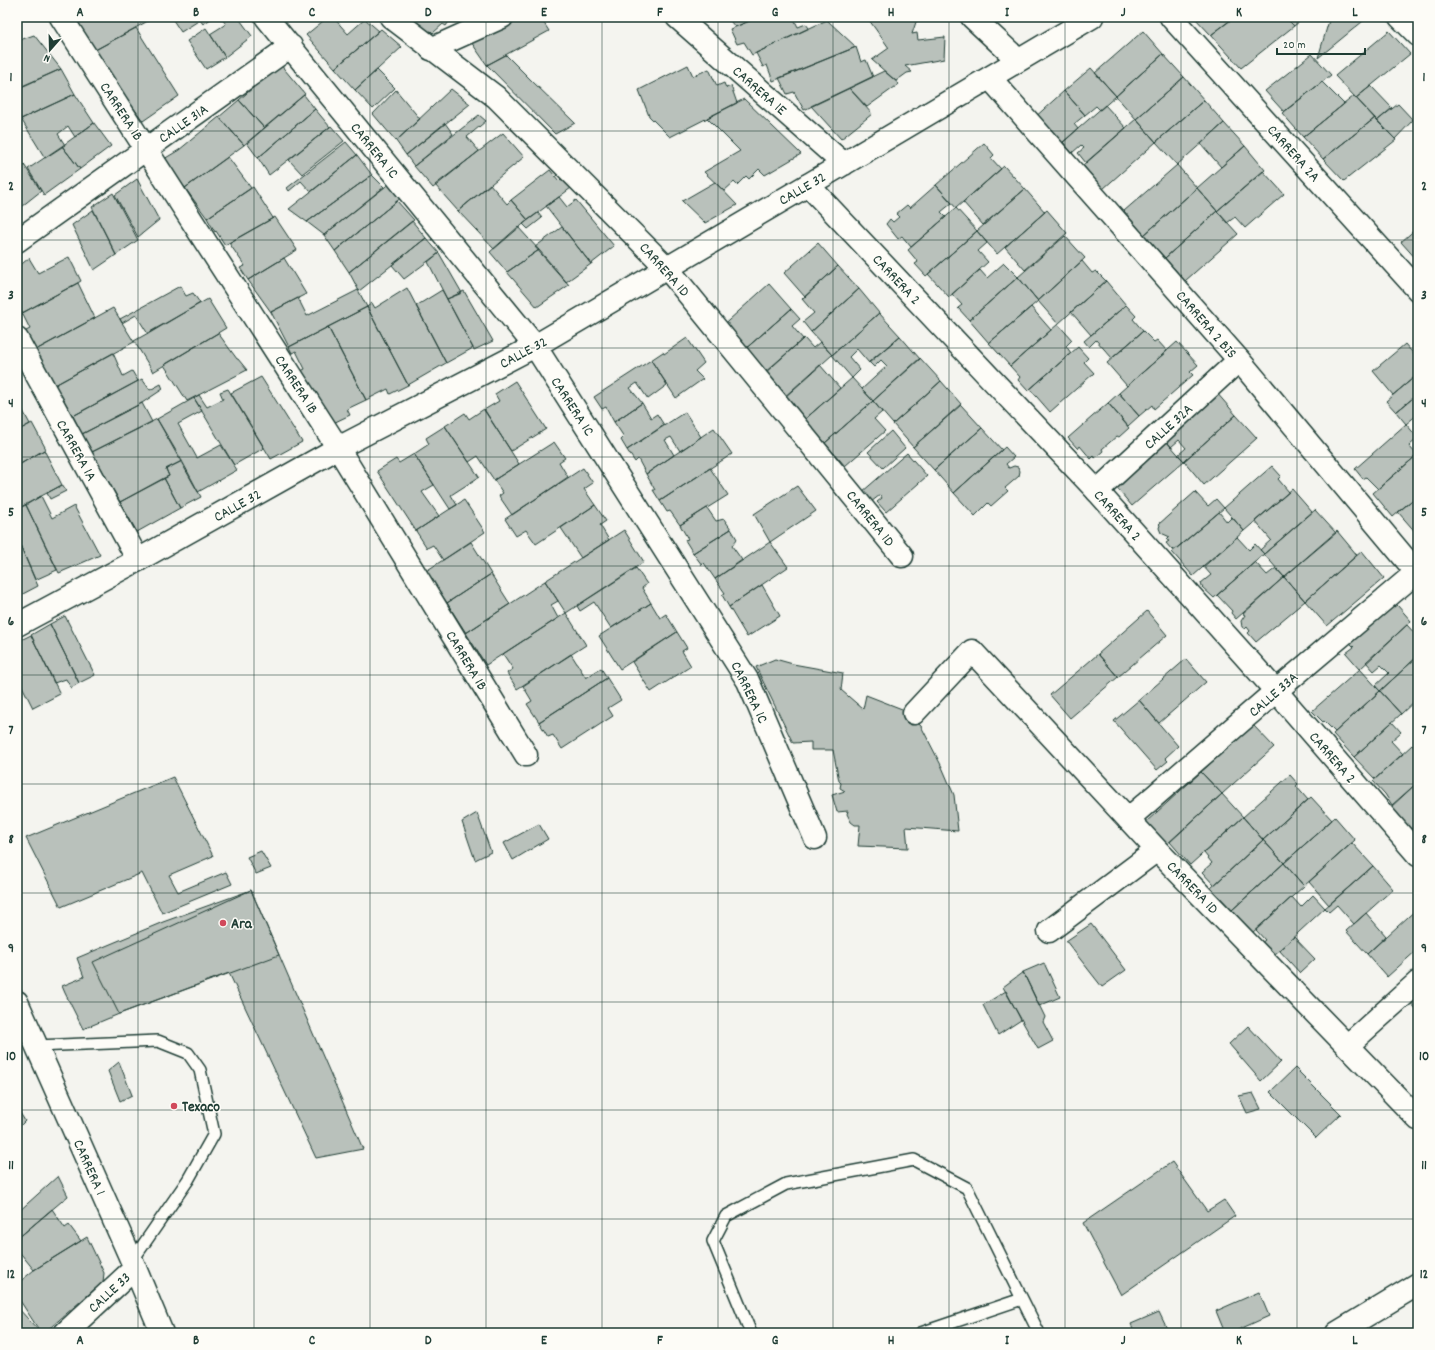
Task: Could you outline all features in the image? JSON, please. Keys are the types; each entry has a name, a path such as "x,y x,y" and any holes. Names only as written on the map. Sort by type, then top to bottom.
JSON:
{"street":[{"name":"CARRERA 1B","path":"61,17 338,448 526,756"},
{"name":"CARRERA 1C","path":"266,17 535,346 748,681 814,838"},
{"name":"CARRERA 1D","path":"391,17 431,49 496,97 667,268 902,556"},
{"path":"431,49 502,17"},
{"name":"CARRERA 1E","path":"677,17 844,164"},
{"path":"972,17 1018,60"},
{"name":"CALLE 32","path":"17,625 138,560 338,448 535,346 1092,17"},
{"name":"CARRERA 2A","path":"1171,17 1418,290"},
{"path":"1400,17 1418,35"},
{"name":"CALLE 31A","path":"17,241 291,46"},
{"name":"CARRERA 2 BIS","path":"990,78 1239,360 1418,573"},
{"name":"CARRERA 2","path":"808,184 1096,491 1276,691 1418,855"},
{"name":"CARRERA 1A","path":"17,339 138,560"},
{"name":"CALLE 32A","path":"1096,491 1239,360"},
{"name":"CALLE 33A","path":"1128,819 1276,691 1418,573"},
{"name":"CARRERA 1D","path":"914,713 972,651 1157,850 1418,1119"},
{"path":"1049,932 1157,850"},
{"path":"1347,1046 1418,982"},
{"name":"CARRERA 1","path":"17,1002 134,1265 162,1333"},
{"name":"CALLE 33","path":"65,1333 134,1265"},
{"path":"1337,1333 1418,1284"}],"lane":[{"path":"36,1046 158,1041 188,1053 200,1070 214,1134 188,1180 134,1265"},
{"path":"751,1333 713,1241 726,1216 786,1184 914,1160 968,1188 1039,1333"},
{"path":"921,1333 1022,1299"}],"building":[{"path":"72,17 155,17 90,53"},
{"path":"171,17 203,17 203,18 181,32"},
{"path":"204,17 214,17 203,24 200,20"},
{"path":"220,17 238,17 252,36 225,57 210,34 226,24"},
{"path":"328,17 333,17 348,34 365,19 379,31 335,68 306,35"},
{"path":"418,17 452,17 446,26 443,24 433,33 431,31 428,37 412,24"},
{"path":"510,17 540,17 549,31 487,65 469,39"},
{"path":"727,17 759,17 735,27"},
{"path":"759,17 793,17 798,27 806,24 809,28 752,55 744,42 737,44 730,29"},
{"path":"863,17 920,17 917,19 912,34 917,33 918,40 945,37 944,59 905,66 912,72 907,73 896,81 872,60 889,48 869,20"},
{"path":"997,17 1011,17 1004,24"},
{"path":"1194,17 1225,17 1229,21 1211,35"},
{"path":"1235,17 1285,17 1294,26 1241,68 1211,35"},
{"path":"1285,17 1305,17 1294,26"},
{"path":"1330,17 1368,17 1318,58"},
{"path":"827,20 856,47 773,81 767,65 763,67 756,53"},
{"path":"136,28 179,96 143,121 93,51"},
{"path":"206,28 225,57 206,69 187,41"},
{"path":"381,29 402,47 355,90 335,68"},
{"path":"1143,31 1163,54 1116,96 1095,73"},
{"path":"1389,31 1410,54 1356,98 1335,76"},
{"path":"34,35 61,69 20,87 17,84 17,41"},
{"path":"856,47 861,62 866,60 873,77 804,110 794,92 787,94 779,78"},
{"path":"1163,54 1184,77 1136,119 1116,96"},
{"path":"1312,54 1331,75 1284,112 1265,91"},
{"path":"506,55 575,123 555,134 487,65"},
{"path":"280,64 305,94 264,128 239,100"},
{"path":"688,65 693,76 709,69 717,86 724,83 726,88 731,86 737,103 670,137 649,116 639,90"},
{"path":"1091,68 1116,96 1100,110 1096,106 1085,115 1064,91"},
{"path":"61,69 75,94 21,119 17,111 17,89"},
{"path":"377,70 395,88 373,109 355,90"},
{"path":"884,71 899,84 867,107 849,88"},
{"path":"1184,77 1204,100 1156,142 1136,119"},
{"path":"1322,82 1344,104 1303,137 1282,113"},
{"path":"1371,86 1392,108 1377,121 1356,98"},
{"path":"849,88 872,114 841,139 811,106"},
{"path":"451,89 470,104 406,155 396,141"},
{"path":"396,90 420,119 396,141 373,114"},
{"path":"1064,91 1085,115 1074,124 1078,129 1058,147 1033,119"},
{"path":"75,94 94,123 75,137 68,126 58,134 65,145 45,158 21,119"},
{"path":"304,95 315,109 258,158 247,143"},
{"path":"1354,96 1375,118 1323,159 1303,137"},
{"path":"744,99 801,154 765,175 759,169 749,179 746,176 737,185 734,182 724,191 704,172 740,151 707,118"},
{"path":"239,100 264,128 244,145 219,117"},
{"path":"1204,100 1224,123 1177,165 1156,142"},
{"path":"1398,104 1413,120 1395,139 1377,121"},
{"path":"1105,105 1126,128 1086,163 1078,153 1084,148 1081,145 1072,153 1063,142"},
{"path":"315,109 330,127 269,175 258,158"},
{"path":"479,115 486,121 467,137 479,151 433,188 414,166"},
{"path":"219,117 244,145 185,188 164,159 179,150"},
{"path":"1375,118 1396,140 1344,181 1323,159"},
{"path":"1136,119 1156,142 1103,189 1083,165"},
{"path":"94,123 111,146 80,169 62,146"},
{"path":"445,123 453,134 414,166 406,155"},
{"path":"1224,123 1245,146 1221,167 1201,144"},
{"path":"331,126 344,141 302,174 289,160"},
{"path":"503,133 524,157 458,211 435,185"},
{"path":"346,142 357,155 311,192 301,181 289,191 287,188"},
{"path":"984,143 994,155 991,158 1001,169 956,208 936,185"},
{"path":"62,146 80,169 44,195 28,169"},
{"path":"1245,146 1265,170 1217,211 1197,188"},
{"path":"357,155 372,175 307,222 289,209"},
{"path":"19,157 41,191 17,210 17,159"},
{"path":"228,157 251,188 207,218 185,188"},
{"path":"1177,165 1197,188 1144,235 1124,211"},
{"path":"1004,166 1025,189 983,225 963,202"},
{"path":"550,170 559,181 561,179 571,188 528,220 511,200"},
{"path":"1263,171 1284,194 1245,228 1235,217 1227,223 1217,211"},
{"path":"372,175 384,187 324,235 307,222"},
{"path":"137,179 159,220 138,237 115,195"},
{"path":"715,182 737,205 705,223 682,201"},
{"path":"390,183 402,197 335,251 324,235"},
{"path":"490,184 507,204 511,200 528,220 494,249 458,211"},
{"path":"936,185 952,203 941,212 946,217 911,247 902,236 898,239 886,224 890,219 893,222 899,217 896,214 907,205 910,208"},
{"path":"253,187 273,218 225,245 207,218"},
{"path":"1197,188 1217,211 1165,258 1144,235"},
{"path":"1025,189 1045,212 997,254 977,231"},
{"path":"113,193 138,240 116,255 92,207"},
{"path":"559,197 567,207 576,200 614,246 591,264 546,206"},
{"path":"397,201 414,220 349,272 335,251"},
{"path":"956,208 977,231 926,276 915,264 918,262 908,250"},
{"path":"93,210 116,255 94,270 72,225"},
{"path":"1047,210 1067,233 1025,270 1005,247"},
{"path":"1217,211 1238,234 1185,281 1165,258"},
{"path":"538,213 542,218 528,229 523,224"},
{"path":"275,217 297,250 248,280 240,268 245,266 229,243"},
{"path":"412,221 426,238 359,291 349,272"},
{"path":"518,227 539,250 507,272 490,252"},
{"path":"562,227 591,264 566,282 535,247"},
{"path":"1418,227 1418,261 1401,242"},
{"path":"977,231 987,243 978,251 988,262 949,297 928,274"},
{"path":"1065,236 1085,258 1038,301 1018,277"},
{"path":"426,238 439,253 404,279 392,265"},
{"path":"818,243 838,266 805,297 784,273"},
{"path":"539,250 569,285 537,307 507,272"},
{"path":"439,253 462,293 447,299 428,262"},
{"path":"69,257 81,281 17,316 17,268 29,258 38,273"},
{"path":"284,258 306,294 271,312 248,280"},
{"path":"1082,261 1092,273 1096,271 1106,281 1058,324 1038,301"},
{"path":"1004,263 1018,277 969,320 958,308 962,305 952,294 980,270 987,278"},
{"path":"838,266 859,289 811,332 803,322 814,313 802,299"},
{"path":"1018,277 1038,301 989,343 969,320"},
{"path":"1106,281 1126,305 1091,335 1071,312"},
{"path":"78,283 95,318 34,351 24,332 30,329 22,313"},
{"path":"769,284 791,309 743,351 719,329"},
{"path":"180,286 186,296 193,293 200,303 148,334 136,315 122,323 120,319"},
{"path":"407,288 446,363 408,385 367,307 372,303 375,308"},
{"path":"859,289 879,313 832,355 811,332"},
{"path":"358,290 367,307 289,347 271,312 298,298 307,316"},
{"path":"442,290 473,348 446,363 416,306"},
{"path":"464,291 493,341 474,350 447,299"},
{"path":"208,299 226,328 153,372 134,341"},
{"path":"1126,305 1136,316 1133,319 1143,331 1112,358 1096,340 1089,347 1084,341"},
{"path":"367,307 408,385 390,394 388,389 366,400 328,327"},
{"path":"1031,307 1051,330 1010,366 989,343"},
{"path":"113,308 134,342 53,386 32,352"},
{"path":"791,309 800,319 792,326 803,339 764,374 756,365 758,362 743,351"},
{"path":"879,313 900,336 869,363 857,349 849,357 860,370 852,378 832,355"},
{"path":"1058,324 1072,340 1066,346 1071,353 1028,391 1018,380 1020,377 1010,366"},
{"path":"328,327 366,400 347,409 350,415 329,425 301,371 305,369 296,351 292,353 289,347"},
{"path":"1143,331 1154,342 1157,340 1167,351 1127,386 1107,363"},
{"path":"218,333 247,370 187,401 164,365"},
{"path":"900,336 920,359 873,401 862,389 887,366 881,360 874,367 869,362"},
{"path":"687,338 704,363 695,371 703,379 676,398 651,360 663,352 664,354"},
{"path":"804,338 813,348 820,342 832,355 784,398 763,374"},
{"path":"1177,342 1198,365 1190,372 1193,375 1154,409 1152,405 1139,416 1119,393"},
{"path":"1405,344 1418,359 1418,374 1393,395 1373,371"},
{"path":"1078,347 1088,358 1084,362 1094,373 1050,412 1030,389"},
{"path":"113,353 123,376 132,371 138,381 73,416 55,385"},
{"path":"920,358 941,381 893,424 873,401"},
{"path":"651,360 667,385 648,399 637,383 630,388 642,403 614,422 606,407 602,409 594,397"},
{"path":"820,365 840,388 803,421 782,399"},
{"path":"1418,374 1418,394 1396,412 1386,401"},
{"path":"261,377 302,442 271,459 231,393"},
{"path":"852,378 873,401 825,443 804,420"},
{"path":"142,379 150,390 161,384 163,389 142,403 82,434 73,416"},
{"path":"515,381 546,429 511,451 484,410 499,401 495,394"},
{"path":"941,381 961,404 913,447 893,424"},
{"path":"228,389 264,448 234,465 194,398 199,395 207,407 223,399 220,392"},
{"path":"1216,392 1236,415 1184,461 1178,455 1186,448 1179,440 1171,447 1161,435"},
{"path":"1119,393 1139,416 1128,426 1108,403"},
{"path":"1418,394 1418,414 1406,424 1396,412"},
{"path":"194,398 202,411 178,424 197,458 221,445 237,470 198,492 157,419"},
{"path":"17,400 30,424 17,431"},
{"path":"873,401 882,412 874,419 885,431 845,466 825,443"},
{"path":"142,403 152,422 92,452 82,434"},
{"path":"642,403 651,418 657,414 664,425 627,450 621,440 624,437 614,422"},
{"path":"1108,403 1129,428 1102,449 1103,451 1095,458 1094,456 1091,459 1080,446 1078,449 1068,438"},
{"path":"961,405 982,428 934,470 913,447"},
{"path":"484,409 519,464 494,480 478,456 469,462 445,426 465,413 469,419"},
{"path":"685,412 701,437 680,451 671,437 665,440 674,455 646,474 638,459 635,462 627,450"},
{"path":"1236,415 1257,438 1204,485 1184,461"},
{"path":"157,419 182,461 166,469 169,476 120,502 92,452"},
{"path":"32,423 46,449 17,466 17,431"},
{"path":"1406,424 1418,438 1409,446 1417,455 1378,489 1366,477 1363,479 1355,469"},
{"path":"445,426 479,477 451,495 457,505 450,509 414,454 429,444 426,438"},
{"path":"714,428 732,454 660,501 646,474"},
{"path":"982,428 1002,450 954,493 934,470"},
{"path":"891,431 905,448 883,468 868,452"},
{"path":"1161,435 1184,461 1132,506 1109,479"},
{"path":"554,442 565,458 559,462 568,477 512,515 499,496 503,493 494,480"},
{"path":"1005,447 1014,457 1006,464 1009,468 1014,466 1018,467 1020,471 1019,476 1005,488 1008,491 991,506 988,503 975,516 954,493"},
{"path":"44,450 62,485 17,509 17,466"},
{"path":"907,453 927,476 886,512 877,502 882,498 880,495 871,502 862,492"},
{"path":"414,454 434,485 422,492 439,516 416,531 377,471 396,459 399,463"},
{"path":"1417,455 1418,495 1393,517 1373,493"},
{"path":"182,461 201,497 180,508 164,478 169,476 166,469"},
{"path":"1272,466 1281,476 1278,479 1289,492 1244,531 1224,508"},
{"path":"583,468 593,483 584,489 595,505 536,544 526,530 516,536 505,519"},
{"path":"710,468 728,495 680,525 670,511 667,512 660,501"},
{"path":"164,478 180,508 137,532 120,502"},
{"path":"62,485 66,491 50,499 47,493"},
{"path":"797,486 816,511 770,542 754,514"},
{"path":"1292,489 1312,512 1264,554 1260,550 1271,540 1255,521"},
{"path":"1195,492 1208,506 1216,499 1224,508 1176,549 1174,548 1172,550 1166,543 1169,541 1167,540 1170,537 1161,533 1159,524"},
{"path":"1418,495 1418,535 1398,512"},
{"path":"41,496 52,518 74,506 100,555 59,573 26,505"},
{"path":"464,500 485,532 443,560 433,545 427,548 416,531"},
{"path":"26,505 57,570 35,580 17,538 17,509"},
{"path":"595,505 606,521 600,525 609,540 581,558 561,528"},
{"path":"707,508 716,521 724,519 731,529 693,553 685,540 688,539 680,525"},
{"path":"1315,510 1336,533 1284,577 1264,554"},
{"path":"1219,512 1227,522 1232,517 1244,531 1193,576 1172,552"},
{"path":"731,529 737,539 732,546 742,560 715,579 704,563 702,565 693,553"},
{"path":"624,530 644,562 566,613 545,581"},
{"path":"1337,531 1357,555 1305,601 1284,577"},
{"path":"1237,537 1249,550 1255,544 1264,554 1214,598 1202,587 1201,583 1211,575 1203,566"},
{"path":"17,538 38,586 19,596 17,592"},
{"path":"471,542 491,574 447,603 426,571"},
{"path":"770,542 788,567 729,607 722,595 725,593 715,579"},
{"path":"1362,551 1384,578 1327,626 1305,601"},
{"path":"1255,562 1267,575 1276,568 1284,577 1236,619 1231,613 1232,611 1217,595"},
{"path":"636,568 647,584 642,588 651,603 611,628 594,602 580,611 577,606"},
{"path":"491,574 510,604 466,633 447,603"},
{"path":"1284,577 1305,601 1256,642 1248,633 1250,631 1247,627 1245,629 1242,627 1241,621 1245,615 1243,614"},
{"path":"545,581 558,601 551,605 558,618 486,665 466,633"},
{"path":"762,585 780,616 747,637 729,607"},
{"path":"1391,598 1411,621 1360,669 1346,653 1354,647 1346,639"},
{"path":"651,603 660,618 666,614 677,632 620,669 599,636"},
{"path":"1147,611 1167,635 1118,677 1098,654"},
{"path":"566,613 586,645 517,689 507,673 513,669 503,654"},
{"path":"65,616 95,675 79,683 50,624"},
{"path":"50,624 79,683 71,688 66,679 54,683 31,635"},
{"path":"1407,625 1418,637 1418,656 1380,691 1375,686 1389,673 1381,665 1374,671 1366,662"},
{"path":"677,632 687,648 682,651 691,666 651,692 632,662"},
{"path":"31,635 60,694 33,708 17,676 17,642"},
{"path":"571,654 586,678 601,668 607,678 539,722 527,704 532,701 523,686"},
{"path":"1098,654 1118,677 1070,718 1050,695"},
{"path":"1418,656 1418,698 1401,714 1380,691"},
{"path":"775,659 793,664 843,673 841,690 863,709 866,695 902,709 921,726 942,767 954,795 958,831 906,827 908,848 858,846 860,825 855,825 851,822 847,814 848,811 837,812 832,795 845,791 840,788 841,783 839,781 833,750 811,750 811,742 793,743 756,667"},
{"path":"1186,659 1206,682 1159,723 1139,700"},
{"path":"1360,669 1380,691 1335,732 1312,711"},
{"path":"607,678 621,700 608,708 613,716 562,749 553,735 548,737 539,722"},
{"path":"1380,691 1401,714 1354,757 1333,734"},
{"path":"1139,700 1178,746 1165,758 1168,761 1157,770 1114,721"},
{"path":"1392,722 1401,732 1391,741 1403,754 1375,779 1354,757"},
{"path":"1253,725 1274,747 1222,794 1201,772"},
{"path":"1412,745 1418,751 1418,782 1392,805 1385,794 1373,781"},
{"path":"1201,772 1222,794 1167,844 1146,822"},
{"path":"1290,775 1298,784 1296,786 1308,800 1263,840 1243,817"},
{"path":"173,777 213,856 169,875 178,892 226,872 232,884 162,913 142,873 61,907 26,838"},
{"path":"1418,782 1418,823 1411,829 1391,807"},
{"path":"1222,794 1243,817 1190,865 1170,842"},
{"path":"1311,797 1332,820 1284,863 1263,840"},
{"path":"477,813 491,852 475,860 462,822"},
{"path":"1243,817 1263,840 1214,885 1202,872 1212,863 1204,853"},
{"path":"1335,817 1355,840 1304,886 1284,863"},
{"path":"1418,823 1418,837 1411,829"},
{"path":"539,824 548,839 513,860 504,843"},
{"path":"1263,840 1284,863 1232,910 1211,888"},
{"path":"1352,843 1373,866 1329,905 1309,882"},
{"path":"261,851 271,868 256,874 247,857"},
{"path":"1284,863 1304,886 1252,933 1232,910"},
{"path":"1373,866 1393,889 1354,924 1337,905 1329,912 1325,908"},
{"path":"251,890 363,1149 316,1158 229,973 83,1029 65,993 62,986 84,977 77,958 163,922"},
{"name":"Ara","path":"251,890 279,955 119,1014 93,962"},
{"path":"1313,895 1325,908 1273,956 1261,943 1265,940 1256,930 1292,897 1301,907"},
{"path":"1418,908 1418,949 1387,977 1367,954"},
{"path":"1366,913 1386,936 1367,954 1346,931"},
{"path":"1091,924 1126,970 1102,987 1066,941"},
{"path":"1294,937 1315,959 1300,973 1279,950"},
{"path":"1044,963 1060,997 1039,1006 1023,972"},
{"path":"1023,972 1045,1017 1043,1022 1053,1041 1038,1049 1003,987"},
{"path":"1418,990 1418,1011 1408,1000"},
{"path":"1006,991 1021,1020 998,1035 983,1005"},
{"path":"1248,1026 1281,1062 1261,1081 1229,1044"},
{"path":"119,1062 132,1095 120,1101 108,1071"},
{"path":"1295,1068 1341,1114 1316,1138 1270,1092"},
{"path":"1253,1093 1261,1109 1247,1113 1239,1096"},
{"path":"17,1108 25,1121 17,1129"},
{"path":"1172,1162 1207,1211 1224,1200 1235,1216 1121,1295 1083,1223"},
{"path":"58,1176 68,1196 17,1239 17,1213"},
{"path":"52,1209 65,1228 69,1225 81,1241 34,1270 17,1249 17,1239"},
{"path":"87,1237 104,1273 103,1282 44,1333 41,1333 17,1296 17,1284 34,1270"},
{"path":"1259,1292 1269,1316 1231,1333 1225,1333 1216,1311"},
{"path":"17,1307 41,1333 17,1333"},
{"path":"1159,1312 1169,1333 1135,1333 1131,1324"}],"place":[{"name":"Ara","path":"223,923"},
{"name":"Texaco","path":"174,1106"}]}
